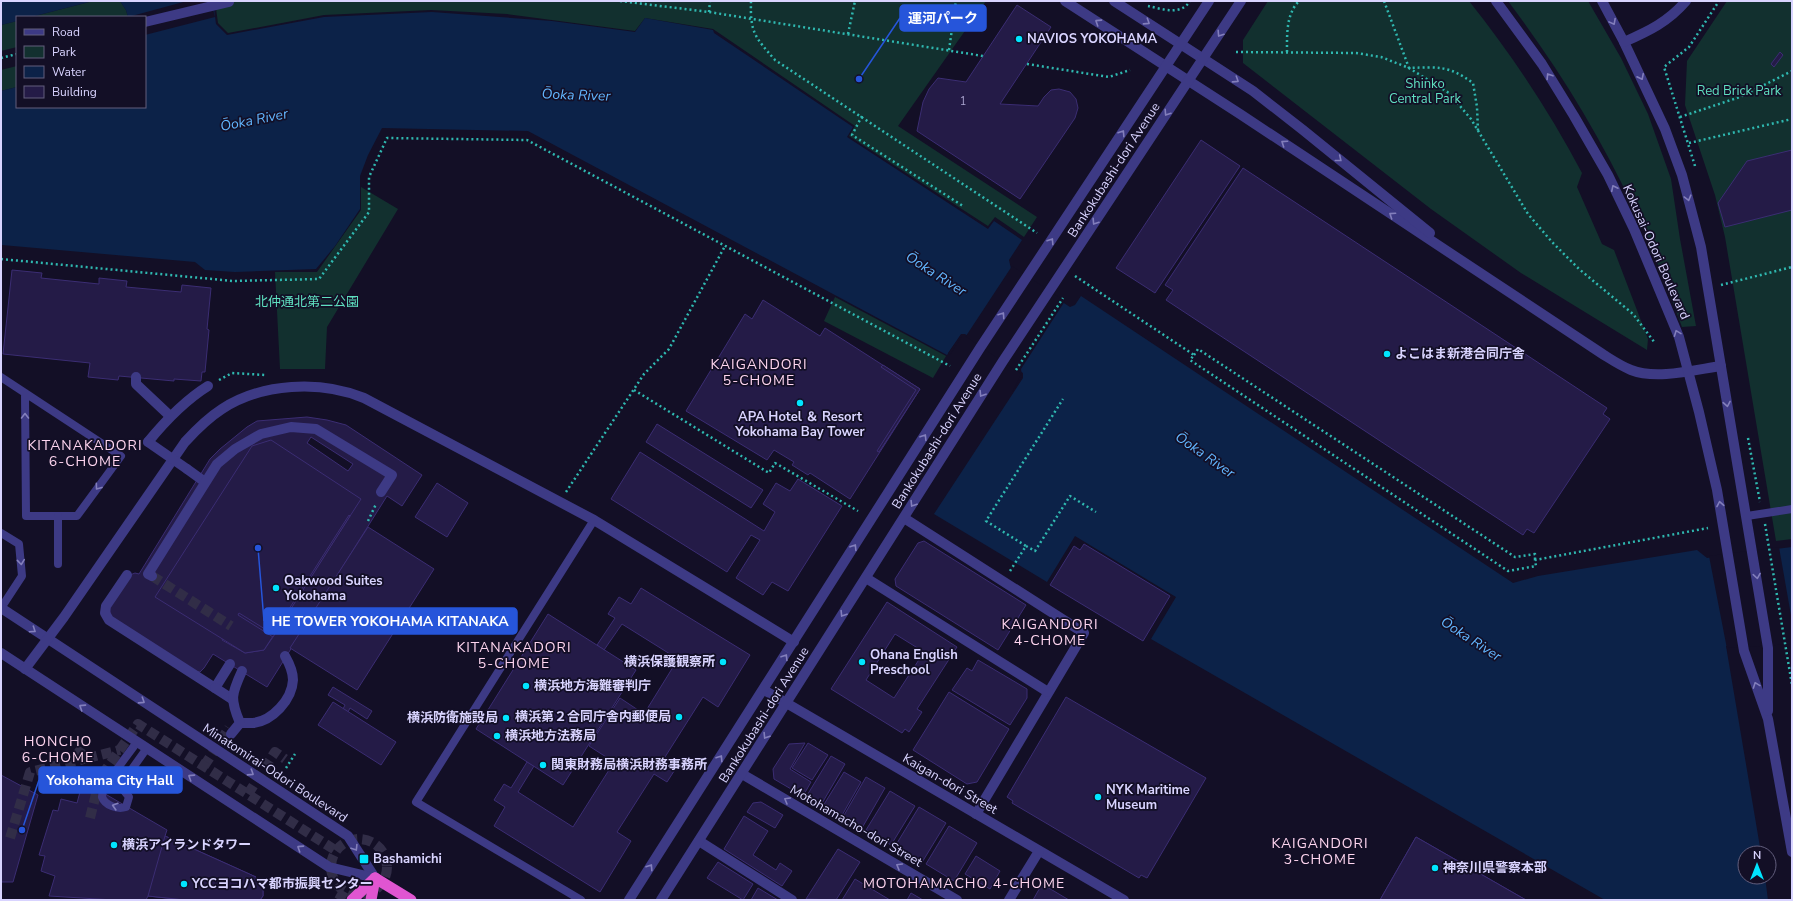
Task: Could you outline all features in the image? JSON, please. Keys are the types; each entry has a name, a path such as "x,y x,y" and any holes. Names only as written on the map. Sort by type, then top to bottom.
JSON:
{"highway":[{"path":"352,900 374,878"},
{"path":"371,900 374,878"},
{"path":"374,878 411,900"}],"street":[{"path":"1065,1 1604,355 1631,370 1647,374 1688,371 1720,366"},
{"path":"1114,1 1253,91 1472,268"},
{"path":"1181,44 1209,1"},
{"name":"Bankokubashi-dori Avenue","path":"661,900 1003,361 1241,1"},
{"name":"Kokusai-Odori Boulevard","path":"1496,1 1542,64 1608,176 1634,229 1679,337 1718,490 1744,651 1768,719"},
{"name":"Kokusai-Odori Boulevard","path":"1602,1 1624,42 1665,129 1682,175 1701,247 1720,366 1751,538 1768,648 1768,719"},
{"path":"1624,42 1648,32 1669,19 1686,1"},
{"path":"146,22 229,2"},
{"name":"Bankokubashi-dori Avenue","path":"630,900 980,348 1181,44"},
{"path":"136,377 136,384 170,416"},
{"path":"205,482 148,442 170,416 190,397 208,386"},
{"path":"25,669 47,640 185,442 204,422 223,408 262,392 299,386 334,388 350,392 371,402 594,520 794,642"},
{"path":"152,576 148,574 217,464 235,449 261,434 291,427 316,429 392,475 381,492"},
{"path":"904,518 1004,580 1084,633 976,814"},
{"path":"127,575 106,606 105,614 109,620 232,699"},
{"path":"866,578 1048,692"},
{"name":"Minatomirai-Odori Boulevard","path":"1,608 47,640 348,836 374,878"},
{"path":"1,653 329,867 374,878"},
{"path":"240,722 253,723 269,717 281,707 289,694 293,680 290,665 285,656"},
{"path":"215,688 230,664"},
{"path":"240,722 232,699 235,685 242,671"},
{"name":"Kaigan-dori Street","path":"764,690 1124,900"},
{"path":"1768,719 1792,852"},
{"path":"231,734 240,722"},
{"name":"Motohamacho-dori Street","path":"742,774 957,900"},
{"path":"699,841 792,900"},
{"path":"1009,900 1039,851"}],"lane":[{"path":"1,377 121,456 77,516 26,516 25,393"},
{"path":"1747,516 1792,509"},
{"path":"58,516 58,564"},
{"path":"581,900 416,802 594,520"},
{"path":"1,533 19,544 22,576 1,608"},
{"path":"137,742 103,788 102,797 108,804 119,808 126,807 129,797 122,788 122,783 146,748"}],"path":[{"path":"620,1 708,12 983,56"},
{"path":"708,12 710,1"},
{"path":"751,1 751,19 756,39 775,60 862,116 1037,233"},
{"path":"848,34 855,1"},
{"path":"948,50 956,1"},
{"path":"1144,3 1170,12 1187,5 1190,1"},
{"path":"1287,52 1289,21 1293,10 1299,1"},
{"path":"1384,1 1409,68"},
{"path":"1664,67 1689,47 1719,1"},
{"path":"1236,52 1356,53 1381,58 1409,68 1448,92 1471,119 1528,214 1552,242 1579,269 1633,314 1654,343"},
{"path":"1,58 16,54"},
{"path":"1027,64 1109,77 1130,70"},
{"path":"1409,68 1434,67 1450,70 1458,72 1472,83 1477,107 1478,131"},
{"path":"1680,117 1740,97 1792,71"},
{"path":"862,116 852,135 963,206"},
{"path":"1689,143 1792,119"},
{"path":"1,259 233,281 319,279 369,212 369,177 387,138 527,140 950,366"},
{"path":"559,502 644,374 669,349 725,246"},
{"path":"1721,285 1792,267"},
{"path":"1064,269 1194,355"},
{"path":"1016,370 1063,298"},
{"path":"1198,349 1514,557 1534,554 1536,566 1508,571 1190,360 1194,355 1198,349"},
{"path":"232,373 265,375"},
{"path":"634,390 769,472 775,463 858,511"},
{"path":"1063,399 986,521 1035,552 1070,496 1096,512"},
{"path":"368,521 381,492"},
{"path":"1535,560 1708,528"},
{"path":"1768,535 1792,685"},
{"path":"1004,580 1026,546"},
{"path":"286,768 295,754"}],"green space":[{"path":"93,1 120,1 126,10 128,16 35,16"},
{"path":"215,1 986,1 898,126 1037,217 1024,237 995,217 988,226 849,136 855,126 713,29 645,18 635,31 507,14 431,10 324,15 228,33 218,23"},
{"name":"Shinko Central Park","path":"1268,1 1469,1 1530,84 1570,150 1582,173 1577,187 1602,244 1614,250 1648,339 1647,350 1521,273 1431,209 1243,63 1243,40"},
{"path":"1508,1 1588,1 1621,58 1648,114 1671,179 1696,326 1682,327 1641,224 1607,154 1577,102 1544,51"},
{"name":"Red Brick Park","path":"1727,1 1792,1 1792,539 1776,541 1725,237 1715,195 1685,105 1687,61"},
{"path":"16,21 16,47 1,51 1,25"},
{"path":"16,66 16,87 1,91 1,70"},
{"name":"北仲通北第二公園","path":"361,187 398,209 327,327 325,369 280,369 275,272 317,272 361,210"},
{"path":"835,297 946,356 933,378 824,321"}],"water":[{"path":"1,1 93,1 35,16 16,16 16,21 1,25"},
{"name":"Ōoka River","path":"120,1 213,1 216,24 227,35 324,17 432,12 552,21 635,32 645,18 713,30 714,33 853,127 847,137 988,229 994,221 1022,240 1009,260 1011,269 1070,307 1075,305 1081,296 1513,583 1538,576 1697,550 1707,558 1792,547 1792,642 1726,646 1760,845 1737,845 1737,885 1766,885 1768,900 1605,900 1151,639 1176,597 1075,536 1047,582 934,514 1023,378 1023,373 965,334 961,334 947,355 528,131 382,128 368,155 360,176 360,209 335,246 316,269 235,272 205,270 195,262 2,245 1,250 1,91 16,87 16,108 146,108 146,16 128,16 126,10"}],"pier":[{"path":"187,1 211,1 215,17 146,35 146,16 132,16"},
{"path":"1012,266 1065,301 1021,369 1022,376 1012,392 1021,374 965,336"},
{"path":"960,336 962,336 950,355 948,353"},
{"path":"1779,547 1792,621 1792,644 1728,648 1728,654 1709,556"}],"building":[{"name":"NAVIOS YOKOHAMA","path":"1017,5 1051,27 1000,104 1038,106 1051,90 1059,89 1070,92 1076,99 1078,108 1075,118 1020,199 917,131 923,102 929,89 938,78 966,82"},
{"path":"1780,52 1783,55 1774,67 1771,64"},
{"path":"1201,140 1240,166 1155,293 1116,268"},
{"path":"1792,150 1792,210 1725,227 1718,203 1747,161"},
{"name":"よこはま新港合同庁舎","path":"1243,168 1607,408 1603,414 1610,419 1534,533 1527,529 1523,535 1166,300 1173,290 1165,285"},
{"path":"12,270 42,273 41,278 99,284 99,278 127,281 126,287 181,292 182,285 211,288 205,372 202,372 201,381 174,379 174,381 119,376 118,380 88,377 90,363 3,354"},
{"name":"APA Hotel ＆ Resort Yokohama Bay Tower","path":"763,300 820,336 825,328 920,389 850,499 810,473 808,475 792,465 794,462 774,450 767,460 686,411 745,314 752,319"},
{"path":"883,365 920,389 879,452 877,451 916,390 881,367"},
{"path":"307,417 346,425 422,475 402,506 387,496 267,687 213,654 200,672 193,671 111,617 109,607 130,575 135,573 139,574 210,459 247,427 257,421","holes":["311,437 353,464 348,471 307,443","238,615 273,637 264,650 245,653 222,640"]},
{"path":"657,424 763,490 751,508 646,442"},
{"path":"271,440 361,499 264,650 245,653 155,597 252,446"},
{"path":"640,452 764,531 775,512 763,504 776,483 790,491 798,479 842,506 788,591 772,582 763,595 736,578 760,540 751,535 727,572 611,499"},
{"path":"437,483 468,503 447,537 415,517"},
{"path":"349,515 350,516 273,637 238,615 239,613 273,634"},
{"path":"368,527 434,569 357,690 290,648"},
{"path":"924,541 1026,605 998,650 896,586 895,579 918,543"},
{"path":"1084,544 1170,596 1143,641 1050,585 1074,546 1080,550"},
{"path":"641,588 750,655 718,707 703,697 665,757 678,765 667,782 654,774 617,832 631,841 600,892 494,826 505,807 494,800 504,784 511,788 527,762 534,766 518,792 573,827 614,762 589,746 620,698 644,714 678,659 622,624 604,650 597,645 615,618 608,614 619,597 631,604"},
{"path":"887,602 957,647 917,709 922,712 909,732 905,729 902,733 831,689","holes":["895,634 924,652 894,698 866,680"]},
{"path":"548,614 636,670 563,785 476,729"},
{"path":"978,660 1027,689 1027,698 1010,725 952,690 967,668 972,671"},
{"path":"333,687 372,711 367,719 350,708 348,712 343,709 345,705 328,695"},
{"path":"949,692 1009,729 977,782 967,784 913,750"},
{"path":"1066,697 1206,778 1147,878 1141,875 1139,878 1012,803 1013,801 1007,797"},
{"path":"333,702 396,742 381,765 318,725"},
{"path":"805,743 790,769 811,782 803,796 774,779 773,769 789,744"},
{"path":"808,743 828,755 812,780 792,768"},
{"path":"831,756 845,764 821,805 806,797"},
{"path":"844,772 861,782 841,817 823,806"},
{"path":"1,775 38,795 13,882 1,882"},
{"path":"866,777 885,788 862,828 843,817"},
{"name":"横浜アイランドタワー","path":"83,781 167,830 165,836 256,877 255,880 259,881 263,887 263,896 260,900 185,900 148,896 146,900 114,900 49,896 55,876 41,871 45,856 39,855 53,810 58,811 61,799 77,803"},
{"path":"890,791 915,806 891,845 866,830"},
{"path":"761,802 783,815 775,828 747,812 753,803"},
{"path":"919,807 946,823 921,864 894,848"},
{"path":"744,816 768,831 753,855 776,870 780,863 792,871 782,886 724,849"},
{"path":"949,826 977,843 954,881 926,864"},
{"path":"165,836 256,877 255,880 259,881 263,887 263,896 260,900 185,900 148,896"},
{"name":"神奈川県警察本部","path":"1416,837 1526,900 1380,900"},
{"name":"神奈川県警察本部","path":"1416,837 1526,900 1380,900"},
{"path":"838,849 860,862 836,900 806,899"},
{"path":"976,856 1000,871 990,889 965,874"},
{"path":"718,862 753,884 743,900 707,878"},
{"path":"855,879 890,900 842,900"},
{"path":"1042,884 1069,900 1033,900"},
{"path":"758,888 778,900 751,900"},
{"path":"911,893 923,900 907,900"}],"tunnel":[{"path":"152,576 231,626"},
{"path":"90,818 100,778 138,724 335,850"},
{"path":"204,766 229,728"},
{"path":"75,749 88,758 120,750"},
{"path":"248,794 275,752 285,759"},
{"path":"10,838 30,772 88,758"},
{"path":"353,839 365,839 379,847 387,861 387,867 385,878 379,887 365,895 353,895 343,890 336,883 331,873 331,861 336,851 343,844 353,839"},
{"path":"339,900 344,891"}],"place":[{"name":"NAVIOS YOKOHAMA","path":"1019,39"},
{"name":"運河パーク","path":"859,79"},
{"name":"よこはま新港合同庁舎","path":"1387,354"},
{"name":"APA Hotel ＆ Resort Yokohama Bay Tower","path":"800,403"},
{"name":"HE TOWER YOKOHAMA KITANAKA","path":"258,548"},
{"name":"Oakwood Suites Yokohama","path":"276,588"},
{"name":"横浜保護観察所","path":"723,662"},
{"name":"Ohana English Preschool","path":"862,662"},
{"name":"横浜地方海難審判庁","path":"526,686"},
{"name":"横浜第２合同庁舎内郵便局","path":"679,717"},
{"name":"横浜防衛施設局","path":"506,718"},
{"name":"横浜地方法務局","path":"497,736"},
{"name":"関東財務局横浜財務事務所","path":"543,765"},
{"name":"NYK Maritime Museum","path":"1098,797"},
{"name":"Yokohama City Hall","path":"22,830"},
{"name":"横浜アイランドタワー","path":"114,845"},
{"name":"Bashamichi","path":"364,859"},
{"name":"神奈川県警察本部","path":"1435,868"},
{"name":"YCCヨコハマ都市振興センター","path":"184,884"}],"district":[{"name":"KAIGANDORI 5-CHOME","path":"759,372"},
{"name":"KITANAKADORI 6-CHOME","path":"85,454"},
{"name":"KAIGANDORI 4-CHOME","path":"1050,632"},
{"name":"KITANAKADORI 5-CHOME","path":"514,656"},
{"name":"HONCHO 6-CHOME","path":"58,750"},
{"name":"KAIGANDORI 3-CHOME","path":"1320,852"},
{"name":"MOTOHAMACHO 4-CHOME","path":"964,883"}]}
